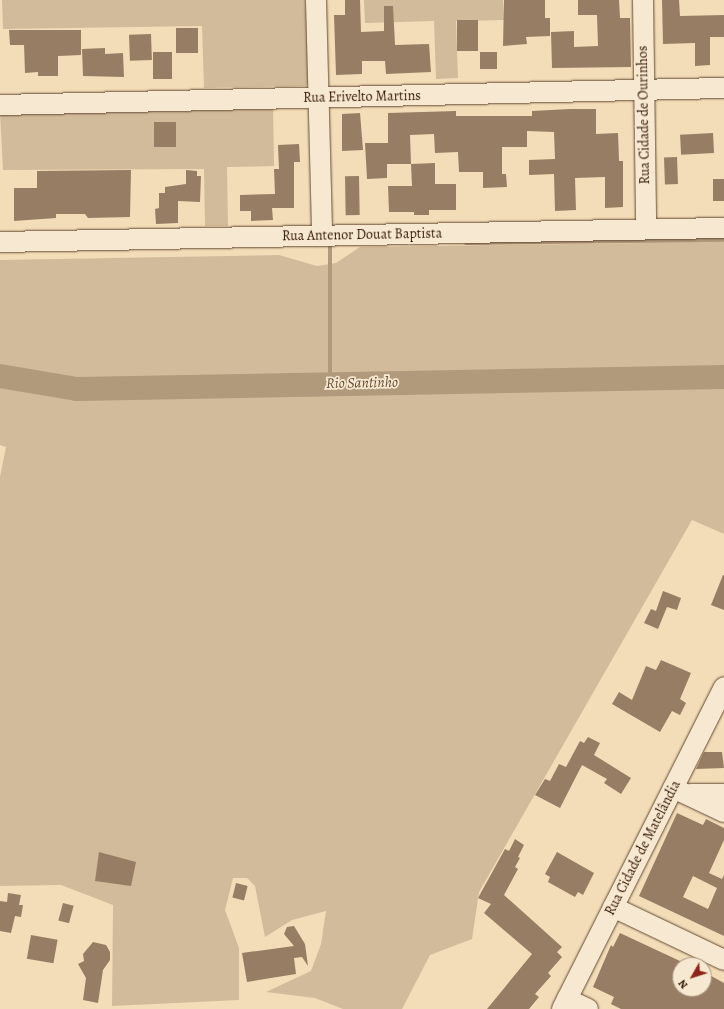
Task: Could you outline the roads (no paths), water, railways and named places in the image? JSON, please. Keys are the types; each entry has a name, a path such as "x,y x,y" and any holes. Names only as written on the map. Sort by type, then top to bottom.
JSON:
{"street":[{"path":"316,0 322,236"},
{"name":"Rua Cidade de Ourinhos","path":"643,0 646,229"},
{"name":"Rua Erivelto Martins","path":"0,105 724,88"},
{"name":"Rua Antenor Douat Baptista","path":"0,242 724,228"},
{"name":"Rua Cidade de Matelândia","path":"565,1004 613,907 680,791 724,687"},
{"path":"680,791 724,794"},
{"path":"680,791 724,812"},
{"path":"613,907 724,960"},
{"path":"565,1004 588,1009"}],"waterway":[{"path":"466,243 724,240"},
{"path":"330,384 330,244 334,244"},
{"name":"Rio Santinho","path":"0,376 77,389 724,377"}]}
